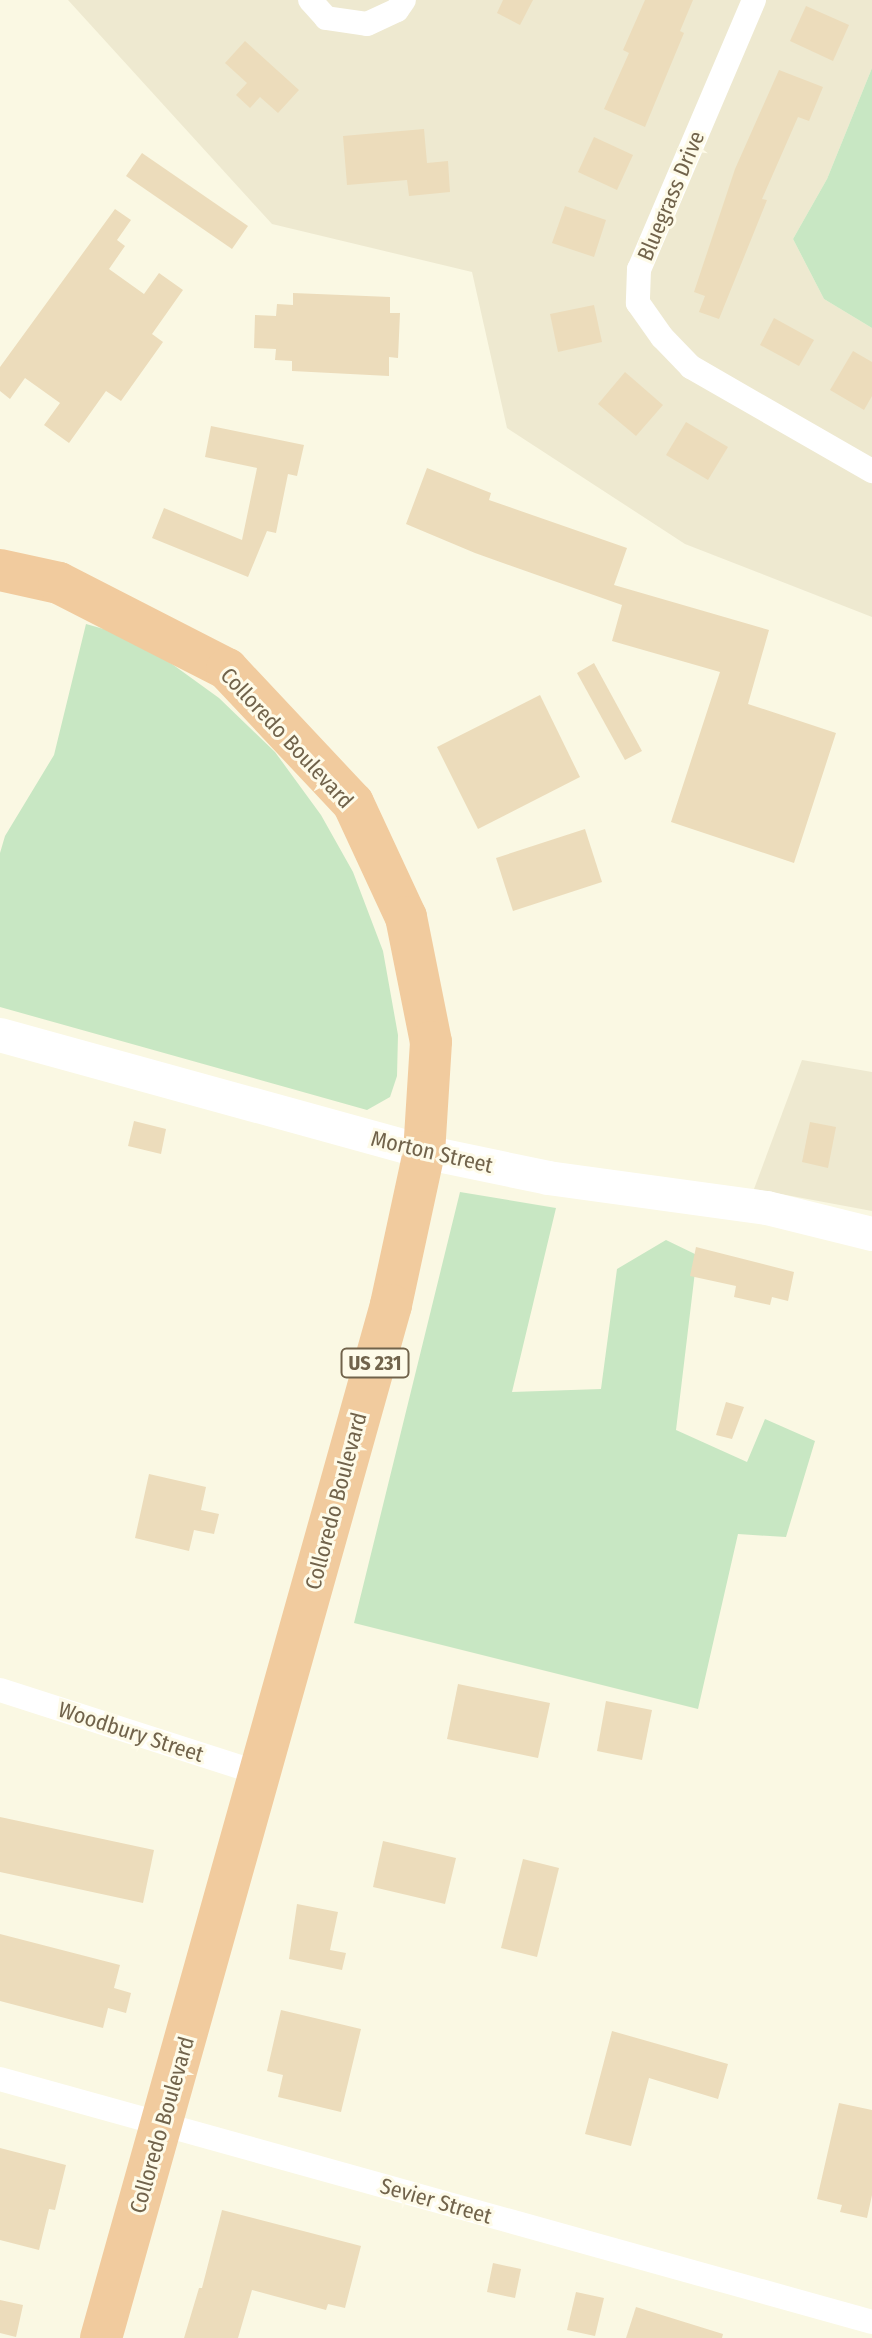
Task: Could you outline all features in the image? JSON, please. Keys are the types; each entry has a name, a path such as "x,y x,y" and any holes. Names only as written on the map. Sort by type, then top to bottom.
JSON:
{"highway":[{"name":"Colloredo Boulevard","path":"0,570 59,583 227,669 353,803 406,917 431,1042 424,1152 391,1305 101,2338"}],"street":[{"path":"310,0 326,18 367,24 397,10 404,0"},
{"name":"Bluegrass Drive","path":"754,0 639,269 638,303 662,337 691,367 872,471"},
{"name":"Morton Street","path":"0,1035 424,1152 548,1178 767,1208 872,1234"},
{"name":"Woodbury Street","path":"0,1690 261,1774"},
{"name":"Sevier Street","path":"0,2079 872,2322"}],"shaded area":[{"path":"68,0 872,0 872,68 827,179 793,239 824,299 872,328 872,617 685,544 507,428 472,272 272,224"},
{"path":"802,1060 872,1072 872,1211 754,1189"}],"green space":[{"path":"872,68 872,328 824,299 793,239 827,179"},
{"path":"86,624 118,633 172,664 219,698 275,752 321,815 353,872 383,951 398,1035 397,1076 390,1097 367,1110 0,1007 0,853 5,836 54,755"},
{"path":"460,1192 556,1208 512,1392 601,1389 617,1269 666,1240 697,1255 676,1430 747,1462 765,1419 815,1441 786,1537 738,1534 698,1709 354,1623"}],"building":[{"path":"503,0 533,0 520,25 497,13"},
{"path":"645,0 693,0 680,31 684,33 645,127 604,109 629,53 623,50"},
{"path":"806,6 849,25 833,61 790,41"},
{"path":"245,41 299,90 278,113 260,97 250,108 236,95 247,83 225,63"},
{"path":"779,70 823,87 809,121 798,117 762,199 767,200 719,319 699,312 705,296 694,292 735,169"},
{"path":"424,129 427,163 448,161 450,192 409,196 407,180 347,185 343,136"},
{"path":"594,137 633,155 617,190 578,172"},
{"path":"142,153 248,226 232,249 126,176"},
{"path":"565,206 606,220 594,257 552,243"},
{"path":"115,209 131,220 117,240 125,246 109,269 144,294 159,273 183,290 152,334 163,342 121,401 106,391 69,443 44,425 60,403 25,378 10,399 0,391 0,367"},
{"path":"293,293 390,297 390,313 400,313 398,358 389,357 389,376 292,371 292,361 275,360 276,349 254,348 255,315 276,316 277,304 293,305"},
{"path":"594,305 602,342 558,352 550,314"},
{"path":"774,318 814,340 799,366 760,345"},
{"path":"853,351 872,362 872,396 864,410 830,390"},
{"path":"625,372 663,405 636,436 598,404"},
{"path":"686,422 728,447 708,480 666,455"},
{"path":"211,426 304,445 297,476 288,474 276,533 267,531 248,577 152,538 164,508 242,540 257,468 205,457"},
{"path":"427,468 491,493 489,500 627,548 614,585 769,630 748,704 836,733 794,863 671,822 720,672 612,641 622,605 475,553 406,524"},
{"path":"594,663 642,751 625,760 577,673"},
{"path":"540,695 580,777 478,829 437,747"},
{"path":"585,829 602,882 513,911 496,858"},
{"path":"134,1121 166,1129 161,1154 128,1146"},
{"path":"810,1122 836,1127 828,1168 802,1162"},
{"path":"696,1247 794,1272 788,1301 772,1297 770,1305 734,1297 736,1286 690,1276"},
{"path":"726,1402 744,1407 732,1439 716,1435"},
{"path":"149,1474 206,1487 201,1510 219,1514 214,1534 194,1530 189,1551 135,1538"},
{"path":"458,1684 550,1703 538,1758 447,1739"},
{"path":"606,1701 652,1710 642,1760 597,1751"},
{"path":"0,1817 154,1850 143,1903 0,1872"},
{"path":"383,1841 456,1858 445,1904 373,1887"},
{"path":"523,1859 559,1868 537,1957 501,1948"},
{"path":"297,1904 338,1912 330,1950 346,1953 342,1970 289,1959"},
{"path":"0,1934 120,1965 114,1988 131,1993 126,2013 108,2008 103,2028 0,2001"},
{"path":"281,2010 361,2029 341,2112 278,2097 283,2075 267,2071"},
{"path":"612,2031 728,2064 718,2099 649,2078 631,2146 585,2134"},
{"path":"839,2103 872,2110 872,2195 867,2218 840,2212 842,2205 817,2199"},
{"path":"0,2148 66,2165 55,2210 49,2209 39,2250 0,2240"},
{"path":"222,2210 361,2246 345,2308 328,2304 326,2310 252,2290 238,2338 184,2338 199,2288 202,2288"},
{"path":"493,2263 521,2269 515,2298 487,2292"},
{"path":"576,2292 604,2298 595,2336 567,2330"},
{"path":"0,2300 23,2305 16,2337 0,2333"},
{"path":"636,2307 723,2334 722,2338 626,2338"}]}
